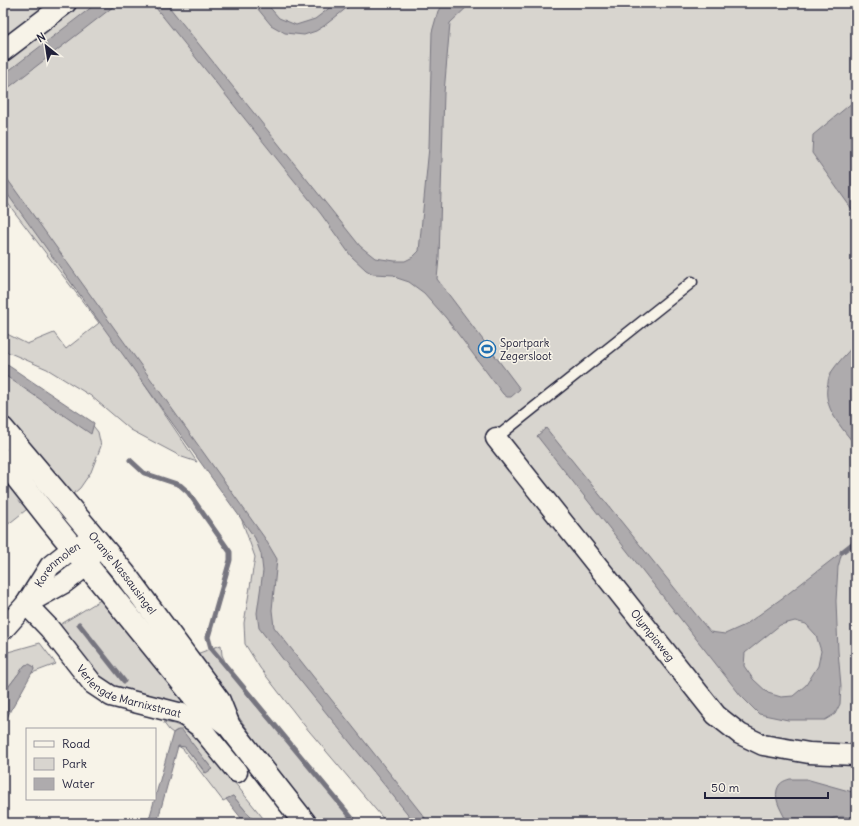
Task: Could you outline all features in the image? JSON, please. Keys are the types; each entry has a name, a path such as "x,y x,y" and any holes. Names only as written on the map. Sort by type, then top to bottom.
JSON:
{"main road":[{"name":"Oranje Nassausingel","path":"3,429 124,573 219,701 229,726"},
{"name":"Oranje Nassausingel","path":"3,460 50,521 200,704 229,726 305,823"}],"street":[{"path":"3,51 66,3"},
{"name":"Olympiaweg","path":"496,438 716,714 740,734 763,745 809,753 856,756"},
{"name":"Korenmolen","path":"3,630 26,604 50,566 73,548 96,538"},
{"name":"Korenmolen","path":"26,604 64,583 87,565 96,538"},
{"name":"Verlengde Marnixstraat","path":"26,604 49,628 93,684 111,696 182,714 200,727 237,772"}],"lane":[{"path":"496,438 692,282"}],"green space":[{"name":"Sportpark Zegersloot","path":"3,3 856,3 856,793 853,792 810,823 387,823 304,725 260,668 245,644 244,623 255,557 235,501 132,366 197,462 182,457 131,430 91,396 47,369 3,350 3,332 27,344 54,333 66,349 99,323 3,197"},
{"path":"3,371 90,422 98,432 101,446 91,472 80,488 64,502 3,428"},
{"path":"3,471 31,506 4,527 3,526"},
{"path":"107,596 194,709 115,696 58,626"},
{"path":"40,643 56,664 32,673 34,669 25,665 3,694 3,656 8,652"},
{"path":"221,645 222,655 230,672 252,701 354,823 315,823 194,655"},
{"path":"163,722 184,728 214,757 267,823 256,823 233,796 223,801 183,749 178,746 185,746 205,773 212,768 177,730 173,733"},
{"path":"846,816 856,823 824,823 837,817"}],"water":[{"path":"97,3 118,3 3,92 3,75"},
{"path":"152,3 166,3 360,246 375,258 405,261 413,257 419,251 429,147 432,32 438,11 443,3 471,3 450,23 444,93 439,258 437,279 520,389 511,397 507,397 503,394 446,318 424,293 409,282 397,278 394,275 373,274 366,270 351,256 321,214"},
{"path":"253,3 266,3 279,18 296,25 315,19 336,3 353,3 324,26 316,31 304,35 285,33 271,25"},
{"path":"853,102 856,102 856,215 812,153 813,135"},
{"path":"3,173 264,537 277,559 272,610 274,627 429,823 415,823 259,628 257,613 263,571 261,554 255,538 3,188"},
{"path":"856,343 856,446 834,417 830,409 827,392 830,374"},
{"path":"3,362 94,423 91,434 3,374"},
{"path":"546,428 710,632 725,634 745,625 842,552 838,567 836,601 841,686 840,704 835,714 825,720 788,720 759,714 741,696 537,436","holes":["795,621 806,624 816,635 821,651 818,666 806,685 793,696 781,697 768,693 753,679 744,666 745,653 780,625"]},
{"path":"29,664 33,666 34,669 11,709 3,727 3,694 25,665"},
{"path":"178,730 182,730 212,769 206,773 185,747 178,746 157,823 148,823 154,800 156,800 156,794 173,733"},
{"path":"790,779 806,779 856,793 856,822 852,819 844,817 836,817 824,823 787,823 778,803 776,794 780,784"},
{"path":"233,796 256,823 245,823 226,799"}],"waterway":[{"path":"130,460 144,473 180,485 188,492 230,552 230,560 208,637 211,648 356,823"},
{"path":"842,552 856,541"},
{"path":"79,624 124,681"}],"place":[{"name":"Sportpark Zegersloot","path":"487,349"}]}
